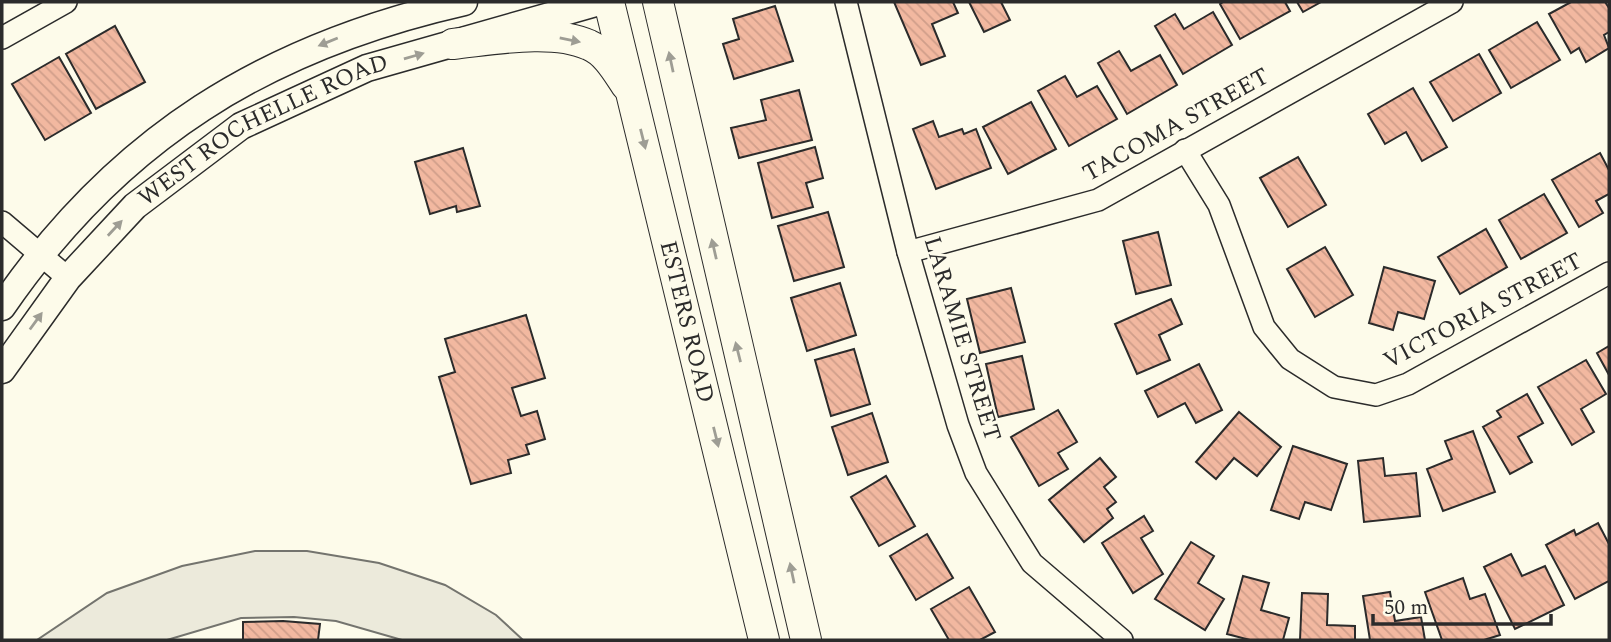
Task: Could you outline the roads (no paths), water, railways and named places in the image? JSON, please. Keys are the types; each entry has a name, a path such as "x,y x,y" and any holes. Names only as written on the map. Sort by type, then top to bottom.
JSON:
{"main road":[{"name":"ESTERS ROAD","path":"609,2 764,640"},
{"name":"ESTERS ROAD","path":"658,2 806,640"},
{"path":"453,44 516,37 563,38 590,45 609,60 632,95"},
{"path":"688,323 730,316"}],"street":[{"path":"2,38 66,2"},
{"name":"WEST ROCHELLE ROAD","path":"2,306 39,253 91,195 152,143 204,106 296,54 331,40 464,2"},
{"name":"WEST ROCHELLE ROAD","path":"2,370 68,278 135,206 241,126 367,68 599,2"},
{"name":"LARAMIE STREET","path":"846,2 908,252 958,425 976,473 1032,563 1086,613 1122,640"},
{"name":"TACOMA STREET","path":"908,252 1098,200 1452,2"},
{"name":"VICTORIA STREET","path":"1185,150 1219,205 1264,327 1290,359 1334,387 1376,395 1408,384 1609,273"},
{"path":"2,222 68,278"}]}
